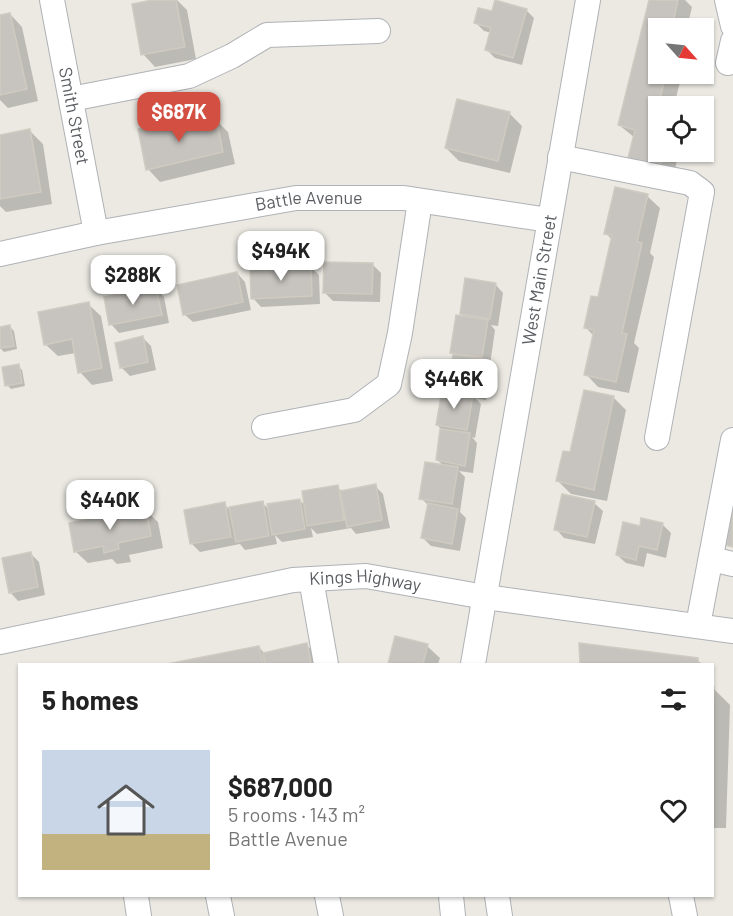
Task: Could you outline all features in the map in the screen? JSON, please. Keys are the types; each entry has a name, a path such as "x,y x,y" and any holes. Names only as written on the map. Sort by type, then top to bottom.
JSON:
{"street":[{"name":"Smith Street","path":"52,0 96,233"},
{"name":"West Main Street","path":"473,663 588,0"},
{"path":"727,0 733,26"},
{"path":"71,99 189,76 232,56 267,35 378,31"},
{"path":"560,157 690,183 702,192 657,438"},
{"name":"Battle Avenue","path":"0,254 96,233 296,198 404,198 549,220"},
{"path":"264,427 354,410 389,384 400,333 420,201"},
{"path":"698,625 722,562 733,440"},
{"name":"Kings Highway","path":"0,642 293,580 366,576 484,597 733,630"},
{"path":"311,579 326,663"},
{"path":"136,897 139,916"},
{"path":"218,897 222,916"},
{"path":"327,897 331,916"},
{"path":"452,897 453,916"},
{"path":"497,897 500,916"},
{"path":"681,897 685,916"}],"building":[{"path":"152,0 176,0 185,47 141,55 132,4"},
{"path":"495,0 527,9 513,58 485,50 491,28 474,23 478,8 492,11"},
{"path":"649,0 678,0 674,18 648,18 648,84 664,84 661,96 648,96 648,162 661,162 660,166 628,158 635,130 618,125"},
{"path":"10,13 27,89 0,95 0,15"},
{"path":"457,99 510,112 498,161 445,148"},
{"path":"216,117 223,152 146,170 138,129 167,123 168,128"},
{"path":"30,129 41,192 0,199 0,135"},
{"path":"615,187 648,194 637,242 642,243 622,333 627,334 616,382 584,375 594,330 584,328 591,296 598,297 612,235 604,234"},
{"path":"324,262 373,263 372,294 323,293"},
{"path":"311,265 312,296 251,299 250,267"},
{"path":"237,272 243,302 183,315 177,285"},
{"path":"465,278 496,283 490,319 460,314"},
{"path":"156,287 162,315 109,325 104,297"},
{"path":"89,302 102,368 78,373 72,339 44,345 38,312"},
{"path":"456,315 488,320 482,357 450,353"},
{"path":"10,325 14,346 0,348 0,327"},
{"path":"143,336 148,362 120,368 115,343"},
{"path":"453,354 484,359 478,393 448,388"},
{"path":"19,364 22,383 5,386 2,367"},
{"path":"442,390 473,395 467,430 436,425"},
{"path":"584,390 614,396 594,490 556,481 563,451 570,452"},
{"path":"440,429 470,433 465,466 436,460"},
{"path":"425,462 458,467 452,504 419,499"},
{"path":"376,484 382,520 347,527 340,491"},
{"path":"338,485 344,520 307,526 302,491"},
{"path":"562,494 595,501 587,537 554,530"},
{"path":"300,499 305,529 272,535 267,504"},
{"path":"263,501 269,536 236,542 229,507"},
{"path":"225,502 231,537 190,544 184,510"},
{"path":"428,503 458,509 452,544 421,538"},
{"path":"146,508 151,536 118,543 119,549 104,553 103,546 74,552 69,523"},
{"path":"733,509 733,547 725,545"},
{"path":"641,518 663,523 657,550 639,546 636,560 616,555 623,522 640,526"},
{"path":"31,552 38,587 9,593 2,558"},
{"path":"395,636 428,644 423,663 388,663"},
{"path":"307,643 311,663 265,663 263,653"},
{"path":"579,643 698,658 698,663 580,663"},
{"path":"259,646 263,663 172,663"}]}
